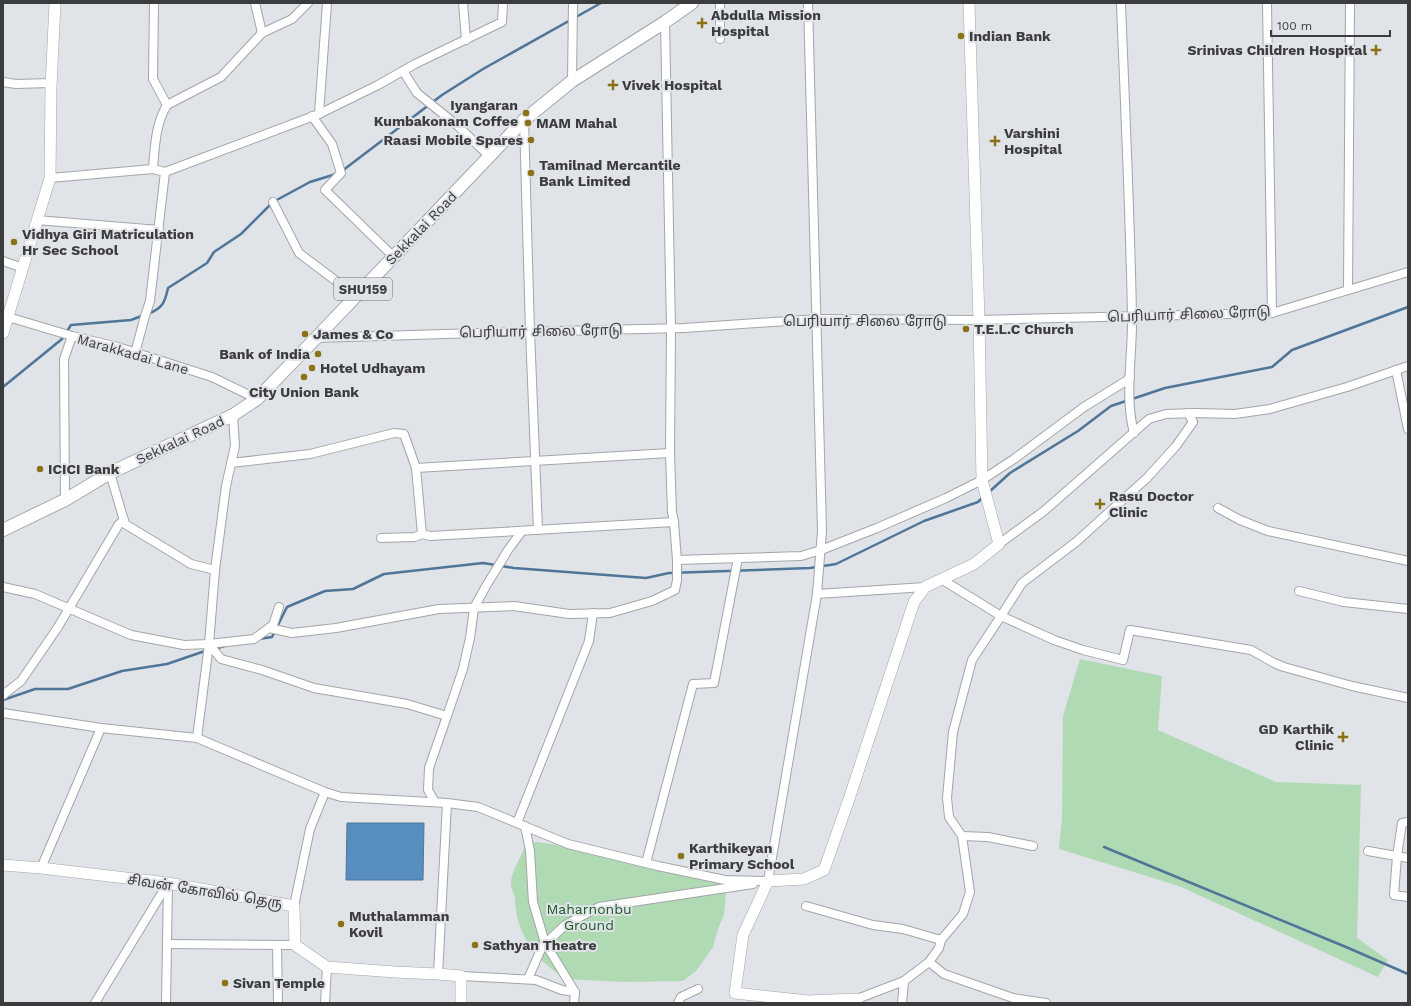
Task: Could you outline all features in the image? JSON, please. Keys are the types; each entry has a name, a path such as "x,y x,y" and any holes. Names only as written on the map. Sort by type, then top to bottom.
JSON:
{"main road":[{"name":"Sekkalai Road","path":"3,530 65,500 110,473 233,415 257,398 524,120 572,81 665,22 692,3"}],"street":[{"path":"3,333 50,178 51,83 55,3"},
{"path":"154,3 153,80 167,105"},
{"path":"255,3 262,33"},
{"path":"153,169 156,134 161,115 167,105 221,77 262,33 292,19 308,3"},
{"path":"327,3 316,115 332,144 341,173 325,190 394,257"},
{"path":"463,3 466,40"},
{"path":"50,178 153,169 165,172 316,115 502,22 503,3"},
{"path":"572,81 573,3"},
{"path":"720,3 720,39"},
{"path":"808,3 817,319 822,531 821,550 817,594 768,881 743,935 735,993 795,1001 857,1001 904,981 929,962 939,948 941,940 963,914 970,892 962,836 949,817 947,798 953,732 972,660 1022,583 1076,542 1147,478 1176,446 1193,422 1188,413"},
{"path":"969,3 979,320 982,480 999,544"},
{"path":"1121,3 1132,317 1130,419 1134,433"},
{"path":"1267,3 1272,313"},
{"path":"1348,289 1350,3"},
{"path":"269,628 292,633 336,628 440,608 514,606 569,614 610,613 652,601 675,590 677,580 677,561 672,512 670,453 671,328 665,22"},
{"path":"403,71 417,93 458,126 489,156"},
{"path":"3,82 16,84 51,83"},
{"path":"524,120 530,332 538,530"},
{"path":"135,353 150,302 165,172"},
{"path":"273,202 299,253 356,296"},
{"path":"37,220 159,230"},
{"path":"3,261 23,268"},
{"name":"பெரியார் சிலை ரோடு","path":"316,338 671,328 817,319 979,320 1272,313 1408,272"},
{"path":"8,317 72,336"},
{"name":"Marakkadai Lane","path":"65,500 64,359 72,336 135,353 212,377 257,398"},
{"path":"817,594 925,587 974,564 1044,511 1149,419 1166,414 1235,414 1270,409 1347,387 1408,366"},
{"path":"1396,370 1408,429"},
{"path":"677,561 801,556 821,550 877,528 946,498 982,480 1014,459 1084,407 1130,377"},
{"path":"197,738 209,644 215,570 226,486 235,446 233,415"},
{"path":"231,463 310,454 394,433 404,434 416,468 422,534"},
{"path":"416,468 670,453"},
{"path":"110,473 125,524 191,564 215,570"},
{"path":"1218,508 1240,520 1268,531 1408,561"},
{"path":"3,695 21,681 58,627 119,524 124,520"},
{"path":"381,538 415,537 422,534 430,536 674,522"},
{"path":"434,802 428,790 429,768 463,669 470,638 474,608 508,550 522,531"},
{"path":"646,863 693,684 714,683 738,558"},
{"path":"941,579 1001,616 1054,640 1083,650 1123,660 1130,630 1251,650 1279,665 1352,686 1408,698"},
{"path":"3,587 35,594 131,635 184,645 254,639 273,625 279,608"},
{"path":"3,713 102,728 197,738 325,792 341,797 434,802 478,807 568,844 725,880 768,881 804,879 824,870 850,799 914,602 925,587"},
{"path":"1299,591 1344,602 1408,609"},
{"path":"574,1003 574,992 545,943 533,902 530,851 521,825 589,641 593,613"},
{"path":"209,644 221,659 262,670 314,688 407,704 447,716"},
{"path":"41,868 102,728"},
{"path":"294,906 310,829 325,792"},
{"path":"438,974 446,803"},
{"path":"1408,822 1402,823 1397,856 1394,895 1408,897"},
{"path":"962,836 988,837 1033,846"},
{"path":"1368,851 1408,858"},
{"name":"சிவன் கோவில் தெரு","path":"3,865 168,883 294,906 295,945"},
{"path":"528,980 545,943 565,925 599,907 768,881"},
{"path":"166,1003 168,883"},
{"path":"95,1003 168,883"},
{"path":"806,906 873,925 904,929 941,940"},
{"path":"167,944 295,945 327,967 536,980 562,990 574,992"},
{"path":"277,945 278,1003"},
{"path":"929,962 944,974 1006,996 1046,1003"},
{"path":"325,1003 327,967"},
{"path":"461,976 461,1003"},
{"path":"902,1003 904,981"},
{"path":"678,1003 681,997 698,989"}],"green space":[{"path":"1080,659 1162,676 1158,730 1276,782 1361,785 1357,938 1388,960 1378,977 1179,886 1059,849 1062,817 1063,716"},
{"name":"Maharnonbu Ground","path":"537,842 563,846 701,880 727,883 724,915 713,947 696,971 683,981 623,982 566,979 550,968 530,946 521,929 515,907 515,899 511,881 515,868 526,844"}],"water":[{"path":"347,823 424,823 423,880 346,880"}],"waterway":[{"path":"342,171 442,95 483,69 601,3"},
{"path":"148,314 160,307 166,297 168,288 207,263 214,252 241,234 273,202 310,182 336,174"},
{"path":"988,493 1010,473 1078,431 1111,406 1165,388 1272,367 1292,350 1408,307"},
{"path":"3,387 62,339 71,325 131,320 144,315"},
{"path":"501,566 646,578 669,573 810,568 836,564 924,521 978,502 983,497"},
{"path":"259,639 272,637 287,607 325,591 353,589 384,574 483,563 496,565"},
{"path":"214,649 225,646"},
{"path":"3,700 35,689 68,689 122,671 167,664 205,651"},
{"path":"1104,847 1408,974"}],"place":[{"name":"Abdulla Mission Hospital","path":"702,23"},
{"name":"Indian Bank","path":"961,36"},
{"name":"Srinivas Children Hospital","path":"1376,50"},
{"name":"Vivek Hospital","path":"613,85"},
{"name":"Iyangaran Kumbakonam Coffee","path":"526,113"},
{"name":"MAM Mahal","path":"528,123"},
{"name":"Raasi Mobile Spares","path":"531,140"},
{"name":"Varshini Hospital","path":"995,141"},
{"name":"Tamilnad Mercantile Bank Limited","path":"531,173"},
{"name":"Vidhya Giri Matriculation Hr Sec School","path":"14,242"},
{"name":"T.E.L.C Church","path":"966,329"},
{"name":"James & Co","path":"305,334"},
{"name":"Bank of India","path":"318,354"},
{"name":"Hotel Udhayam","path":"312,368"},
{"name":"City Union Bank","path":"304,377"},
{"name":"ICICI Bank","path":"40,469"},
{"name":"Rasu Doctor Clinic","path":"1100,504"},
{"name":"GD Karthik Clinic","path":"1343,737"},
{"name":"Karthikeyan Primary School","path":"681,856"},
{"name":"Muthalamman Kovil","path":"341,924"},
{"name":"Sathyan Theatre","path":"475,945"},
{"name":"Sivan Temple","path":"225,983"}]}
